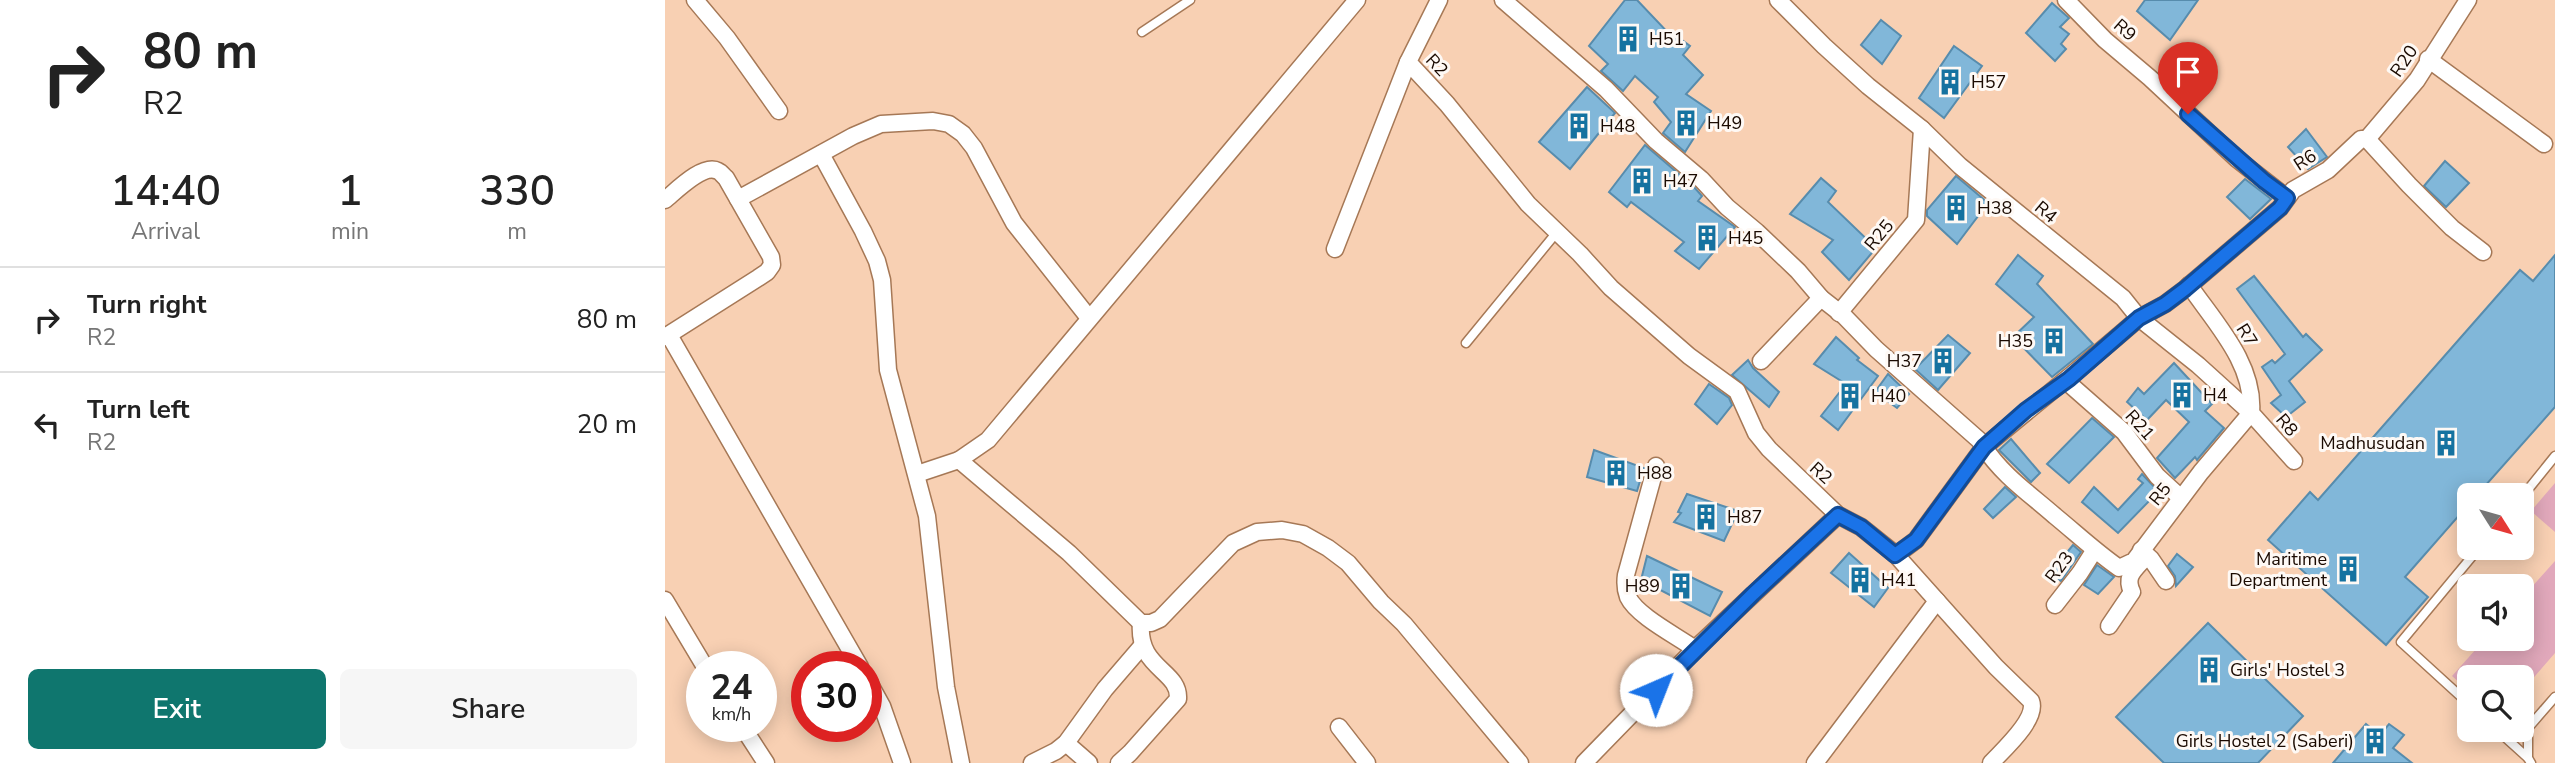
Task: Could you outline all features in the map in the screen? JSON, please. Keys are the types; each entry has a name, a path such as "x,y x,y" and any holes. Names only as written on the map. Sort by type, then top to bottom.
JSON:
{"street":[{"path":"695,0 727,38 779,111"},
{"path":"917,474 959,460 988,439 1357,0"},
{"name":"R2","path":"1439,0 1408,62 1447,104 1528,204 1611,288 1689,356 1737,391 1756,433 1787,469 1838,515 1861,527 1895,555 1996,667 2031,701 2033,706 2030,719 1991,763"},
{"path":"1503,0 1606,89 1656,141 1702,179 1727,207 1758,232 1821,298 1979,440 1992,460 2017,485 2124,573 2132,592 2109,626"},
{"name":"R4","path":"1778,0 1868,86 1922,129 1960,166 2123,298 2139,318"},
{"name":"R9","path":"2066,0 2105,40 2237,159 2287,198"},
{"name":"R20","path":"2367,139 2417,80 2468,0"},
{"path":"2428,60 2544,144"},
{"path":"1335,249 1408,62"},
{"path":"738,199 881,124 933,121 949,124 963,134 974,148 1014,223 1089,318"},
{"name":"R25","path":"1839,313 1916,220 1922,129"},
{"name":"R6","path":"2139,318 2165,304 2226,256 2280,208 2293,190 2328,170 2361,139 2367,139"},
{"path":"2367,139 2452,228 2483,252"},
{"path":"821,154 877,261 884,303 888,370 917,474 931,545 939,637 961,763"},
{"path":"665,200 708,169 717,170 726,178 771,257 772,265 767,272 667,336 851,651"},
{"name":"R7","path":"2189,285 2241,363 2253,396 2251,413"},
{"path":"1761,361 1821,298"},
{"path":"1895,555 1916,540 1984,447 2139,318 2198,365 2251,413"},
{"name":"R21","path":"2066,381 2124,432 2157,476 2182,498"},
{"name":"R8","path":"2251,413 2294,461"},
{"name":"R5","path":"2124,573 2144,552 2182,498 2251,413"},
{"path":"959,460 1069,553 1142,623 1160,619 1233,543 1257,533 1282,530 1303,534 1328,548 1348,564 1404,624 1520,763"},
{"path":"1656,466 1625,586 1628,597 1636,608 1695,649"},
{"path":"1584,763 1695,649 1838,515"},
{"name":"R23","path":"2055,605 2094,551"},
{"path":"2144,552 2166,581"},
{"path":"665,600 695,651"},
{"path":"1815,763 1937,601"},
{"path":"1130,760 1178,699 1174,683 1146,655 1142,646 1142,623"},
{"path":"1033,763 1066,743 1105,689 1142,646"},
{"path":"882,706 902,763"},
{"path":"1339,727 1367,763"},
{"path":"752,742 766,763"},
{"path":"1066,743 1089,763"}],"lane":[{"path":"1142,32 1190,0"},
{"path":"1466,343 1557,232"},
{"path":"2533,483 2555,456"},
{"path":"2457,693 2401,642 2469,560"},
{"path":"2530,761 2528,728 2555,697"},
{"path":"2510,742 2530,761"}],"shaded area":[{"path":"2555,483 2555,532 2534,514 2534,508"},
{"path":"2555,561 2555,653 2534,677 2534,665 2462,665 2474,651 2534,651 2534,585"}],"building":[{"path":"1625,0 1637,0 1673,38 1675,35 1690,46 1683,55 1703,75 1686,94 1711,111 1685,152 1663,133 1671,122 1654,102 1658,97 1635,76 1623,91 1601,71 1608,64 1589,46"},
{"path":"2145,0 2198,0 2170,40 2137,11"},
{"path":"2052,3 2069,18 2060,27 2069,34 2061,44 2066,49 2055,61 2026,33"},
{"path":"1881,20 1901,36 1882,64 1861,45"},
{"name":"H57","path":"1954,46 1982,66 1944,118 1919,98"},
{"name":"H48","path":"1587,87 1615,113 1570,169 1539,142"},
{"path":"2306,129 2327,157 2308,169 2288,147"},
{"path":"1645,145 1694,187 1702,196 1698,201 1735,227 1699,269 1675,251 1684,242 1631,202 1627,207 1609,192"},
{"path":"2445,161 2469,183 2446,207 2424,186"},
{"name":"H38","path":"1956,176 1988,203 1957,244 1927,216 1927,210"},
{"path":"1821,178 1836,191 1828,202 1876,248 1849,280 1822,252 1833,240 1790,214"},
{"path":"2245,179 2271,199 2250,219 2227,197"},
{"name":"H35","path":"2018,255 2043,276 2037,284 2093,344 2052,377 2013,337 2034,317 1996,284"},
{"name":"Madhusudan","path":"2555,255 2555,407 2488,483 2457,483 2457,518 2405,577 2428,597 2386,645 2268,540 2310,492 2318,500 2520,270 2533,281"},
{"path":"2254,276 2303,337 2306,334 2322,350 2289,381 2305,402 2286,417 2271,403 2281,395 2262,367 2272,360 2275,363 2285,354 2237,289"},
{"name":"H37","path":"1948,335 1970,353 1938,390 1915,369"},
{"path":"1836,337 1859,358 1857,360 1878,376 1838,430 1821,416 1846,384 1814,364"},
{"path":"1748,360 1779,392 1769,407 1732,375"},
{"path":"2174,363 2212,404 2205,411 2224,428 2197,460 2195,457 2175,478 2157,458 2189,422 2166,400 2147,420 2127,402 2138,388 2144,394"},
{"path":"1888,374 1909,394 1897,408 1875,392"},
{"path":"1709,384 1729,398 1732,405 1717,424 1695,404"},
{"path":"2092,418 2114,437 2069,483 2047,464"},
{"path":"2011,439 2040,473 2031,482 1999,450"},
{"name":"H88","path":"1594,450 1644,468 1637,491 1587,477"},
{"path":"2142,474 2160,493 2118,533 2082,502 2094,487 2118,510 2143,483 2138,479"},
{"path":"2005,487 2016,497 1993,518 1984,509"},
{"name":"H87","path":"1687,494 1738,511 1724,541 1674,522 1681,513 1678,512"},
{"path":"2073,545 2081,552 2061,581 2050,573"},
{"name":"H41","path":"1849,553 1888,588 1874,607 1831,573"},
{"path":"2177,554 2193,567 2176,586 2175,576 2168,566"},
{"name":"H89","path":"1647,556 1722,592 1710,616 1641,580"},
{"path":"2097,565 2114,577 2098,594 2084,585"},
{"name":"Girls' Hostel 3","path":"2208,623 2303,716 2258,763 2164,763 2116,717"},
{"name":"Girls Hostel 2 (Saberi)","path":"2366,724 2380,735 2389,724 2404,735 2393,748 2412,763 2333,763"}],"place":[{"name":"H51","path":"1628,39"},
{"name":"H57","path":"1950,82"},
{"name":"H49","path":"1686,123"},
{"name":"H48","path":"1579,126"},
{"name":"H47","path":"1642,181"},
{"name":"H38","path":"1956,208"},
{"name":"H45","path":"1707,238"},
{"name":"H35","path":"2054,341"},
{"name":"H37","path":"1943,361"},
{"name":"H4","path":"2182,395"},
{"name":"H40","path":"1850,396"},
{"name":"Madhusudan","path":"2446,443"},
{"name":"H88","path":"1616,473"},
{"name":"H87","path":"1706,517"},
{"name":"Maritime Department","path":"2348,569"},
{"name":"H41","path":"1860,580"},
{"name":"H89","path":"1681,586"},
{"name":"Girls' Hostel 3","path":"2209,670"},
{"name":"Girls Hostel 2 (Saberi)","path":"2375,741"}],"route":[{"path":"1656,690 1695,649 1838,515 1861,527 1895,555 1916,540 1984,447 2026,410 2069,379 2139,318 2165,304 2226,256 2280,208 2287,198 2237,159 2188,114"}]}
